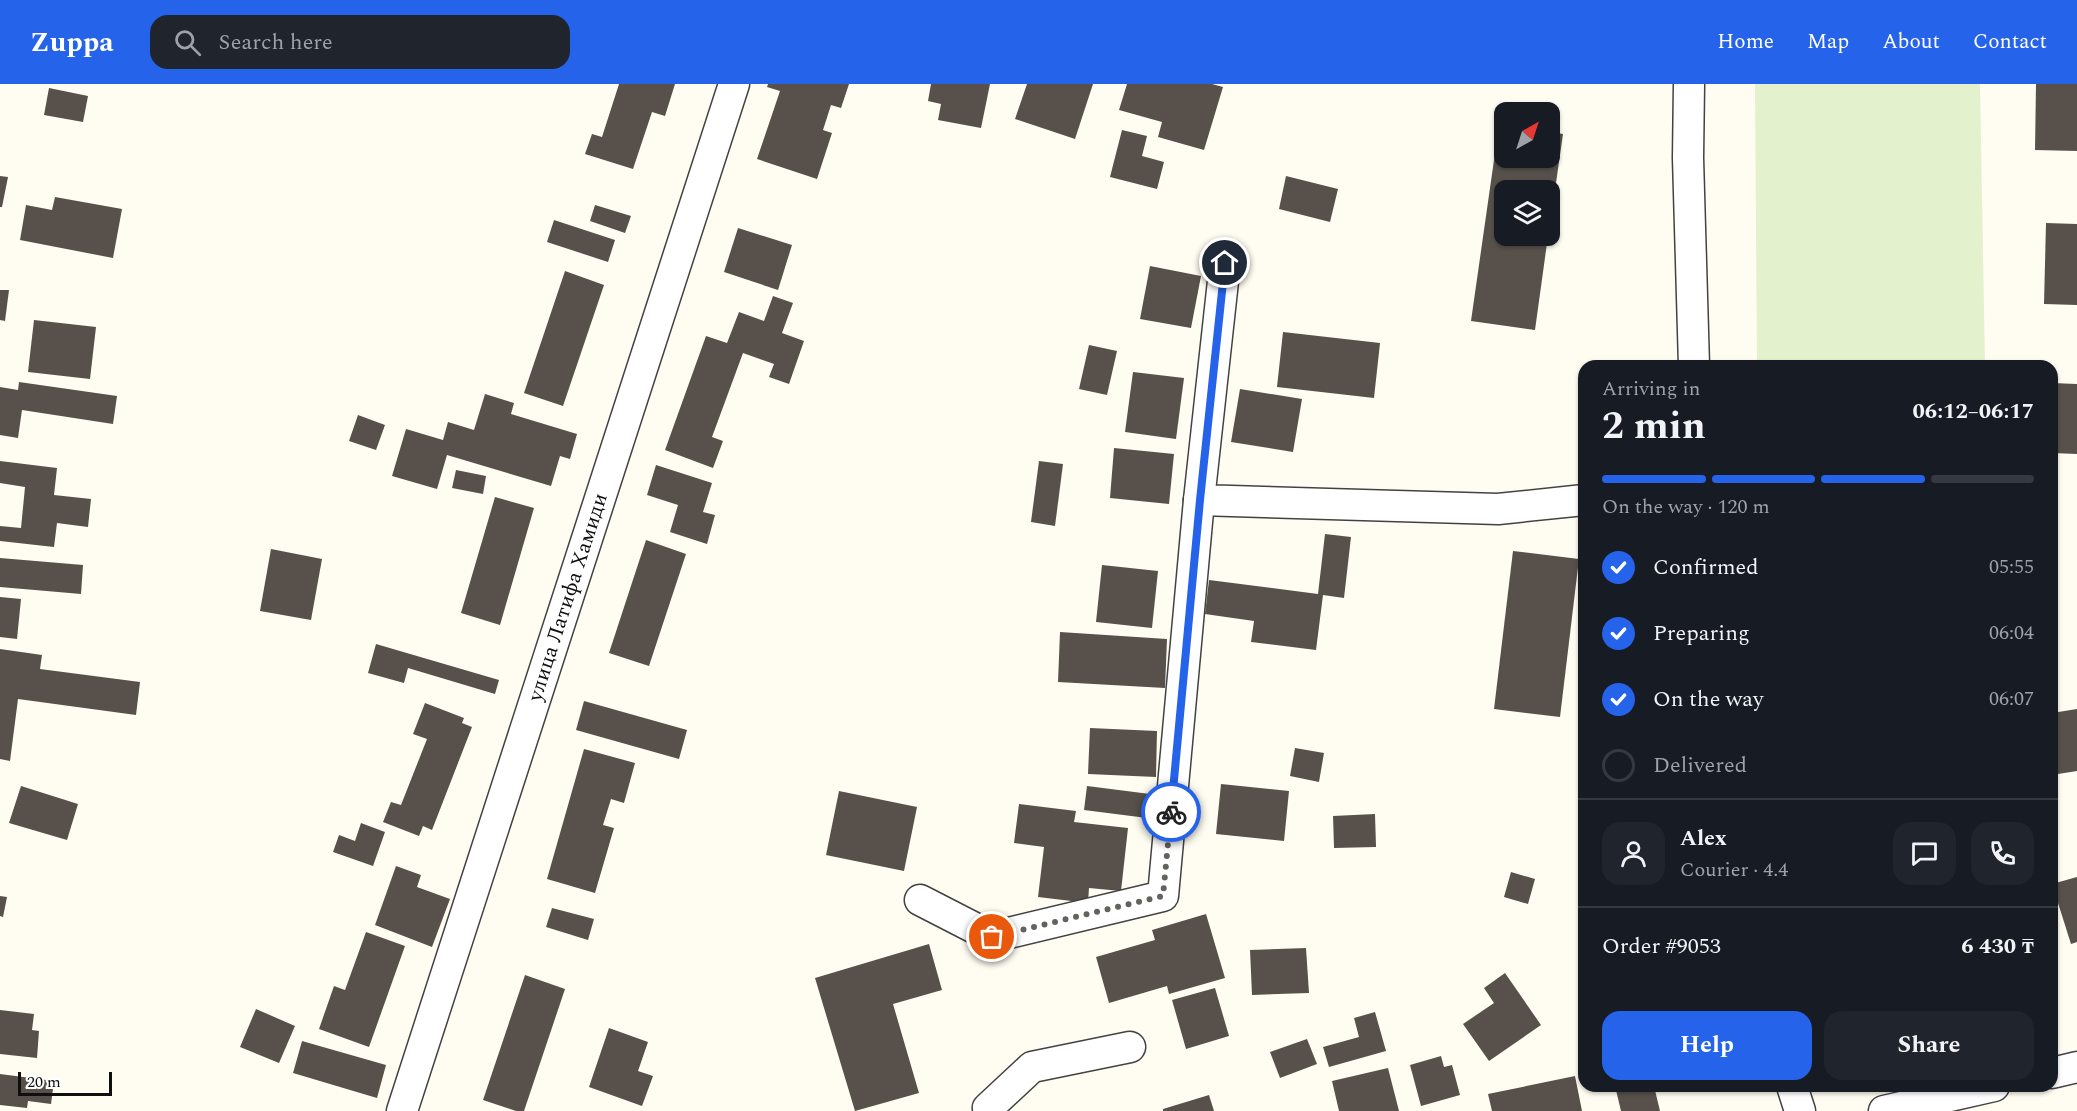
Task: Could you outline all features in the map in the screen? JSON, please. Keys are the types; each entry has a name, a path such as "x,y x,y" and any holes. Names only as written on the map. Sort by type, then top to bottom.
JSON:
{"street":[{"name":"улица Латифа Хамиди","path":"402,1111 734,84"},
{"path":"1689,84 1688,158 1694,360"},
{"path":"920,900 992,937 1163,896 1225,263"},
{"path":"1200,500 1498,509 1578,501"},
{"path":"989,1111 988,1108 1032,1067 1130,1047"},
{"path":"2058,1072 2077,1067"},
{"path":"1793,1092 1800,1111"},
{"path":"1884,1111 1968,1092"}],"green space":[{"path":"1755,84 1980,84 1985,360 1757,360"}],"building":[{"path":"619,84 675,84 665,116 652,112 633,169 585,154 592,134 602,137"},
{"path":"768,84 849,84 841,108 831,105 823,130 832,133 817,179 757,159 780,91 767,87"},
{"path":"931,84 990,84 981,128 938,120 941,104 928,101"},
{"path":"1027,84 1093,84 1075,139 1015,119"},
{"path":"1127,84 1212,84 1223,87 1204,150 1158,137 1162,122 1119,110"},
{"path":"2036,84 2077,84 2077,151 2035,150"},
{"path":"49,88 88,96 83,122 44,115"},
{"path":"1122,130 1147,136 1142,156 1164,162 1157,189 1110,177"},
{"path":"1560,134 1563,134 1560,155"},
{"path":"1494,160 1494,168 1558,168 1556,180 1494,180 1494,246 1547,246 1535,330 1471,321"},
{"path":"0,176 8,177 2,207 0,207"},
{"path":"1286,176 1338,189 1330,222 1279,209"},
{"path":"55,197 122,209 113,258 20,240 26,205 52,210"},
{"path":"595,205 631,216 625,233 590,221"},
{"path":"554,220 615,240 608,262 547,242"},
{"path":"2046,223 2077,224 2077,305 2044,304"},
{"path":"738,228 792,245 778,290 724,272"},
{"path":"1150,266 1201,276 1191,328 1140,319"},
{"path":"565,271 604,285 563,406 524,393"},
{"path":"0,290 9,290 5,321 0,320"},
{"path":"773,296 793,303 782,333 804,341 789,384 769,377 774,364 743,353 712,437 723,441 713,468 665,450 706,336 727,343 739,312 764,321"},
{"path":"34,320 96,327 90,379 28,372"},
{"path":"1283,332 1380,343 1374,398 1277,387"},
{"path":"1089,345 1117,351 1107,395 1079,389"},
{"path":"1133,372 1184,378 1176,439 1125,432"},
{"path":"19,382 117,396 113,424 22,410 18,438 0,435 0,387 18,390"},
{"path":"2058,383 2077,384 2077,454 2058,453"},
{"path":"1240,389 1302,399 1293,452 1231,442"},
{"path":"485,394 514,403 511,414 577,434 570,459 560,456 551,486 447,455 437,489 392,476 406,429 443,440 448,422 474,430"},
{"path":"358,415 385,425 376,450 349,441"},
{"path":"1114,448 1174,454 1169,504 1110,498"},
{"path":"0,461 57,468 54,495 91,499 88,527 57,523 54,547 0,541 0,526 21,528 25,487 0,483"},
{"path":"1039,461 1063,464 1055,526 1031,522"},
{"path":"656,465 712,483 703,512 715,515 707,544 670,532 678,505 647,495"},
{"path":"456,470 486,476 483,494 452,488"},
{"path":"495,497 534,508 500,625 461,613"},
{"path":"1325,534 1351,537 1344,598 1323,595 1316,650 1251,642 1254,621 1205,614 1209,580 1318,594"},
{"path":"646,540 686,554 649,666 609,653"},
{"path":"271,549 322,559 311,620 260,611"},
{"path":"1513,551 1578,559 1560,717 1494,709"},
{"path":"0,558 83,565 81,594 0,587"},
{"path":"1102,565 1158,571 1152,628 1096,622"},
{"path":"0,597 21,599 17,639 0,637"},
{"path":"1060,632 1167,639 1165,688 1058,682"},
{"path":"376,644 499,680 495,694 408,668 404,683 368,673"},
{"path":"0,649 42,655 40,669 140,682 136,715 18,699 10,761 0,759"},
{"path":"584,701 687,730 679,759 576,730"},
{"path":"425,703 464,718 462,723 472,727 432,830 423,826 419,836 383,822 391,802 401,805 427,739 413,734"},
{"path":"2077,709 2077,771 2058,774 2058,712"},
{"path":"1090,728 1157,731 1156,777 1088,774"},
{"path":"1295,748 1324,753 1319,782 1290,776"},
{"path":"584,749 635,763 624,803 611,799 603,825 614,828 595,893 547,879"},
{"path":"1221,784 1289,791 1284,841 1216,834"},
{"path":"21,786 78,804 67,840 9,823"},
{"path":"1087,786 1150,794 1147,818 1084,810"},
{"path":"839,791 917,807 904,871 826,855"},
{"path":"1019,804 1076,811 1074,822 1128,828 1121,891 1089,888 1088,903 1038,897 1044,847 1014,843"},
{"path":"1375,814 1376,847 1334,848 1333,816"},
{"path":"361,823 385,832 373,866 333,852 339,835 355,841"},
{"path":"396,866 421,875 417,887 450,899 432,947 375,925"},
{"path":"1511,872 1535,879 1528,904 1504,897"},
{"path":"2077,877 2077,942 2071,944 2058,903 2058,882"},
{"path":"0,896 7,897 3,917 0,916"},
{"path":"552,908 594,919 588,940 546,927"},
{"path":"1206,914 1225,978 1169,994 1167,986 1109,1003 1096,957 1155,940 1152,930"},
{"path":"366,932 405,946 369,1047 319,1029 334,986 345,990"},
{"path":"929,944 942,990 893,1004 919,1093 855,1111 815,978"},
{"path":"1306,948 1309,993 1252,995 1250,950"},
{"path":"1505,973 1541,1025 1489,1061 1463,1024 1494,1003 1484,988"},
{"path":"525,975 565,989 524,1111 516,1111 483,1100"},
{"path":"1215,988 1229,1036 1186,1049 1172,1000"},
{"path":"256,1009 295,1026 279,1063 240,1047"},
{"path":"0,1010 34,1014 32,1030 39,1031 37,1058 0,1054"},
{"path":"1375,1012 1386,1051 1329,1067 1323,1047 1359,1037 1354,1018"},
{"path":"609,1028 648,1042 638,1071 653,1076 642,1106 589,1087"},
{"path":"1307,1039 1317,1064 1280,1078 1270,1052"},
{"path":"302,1041 386,1065 377,1098 293,1073"},
{"path":"1441,1056 1444,1067 1452,1065 1460,1095 1421,1106 1410,1065"},
{"path":"1388,1068 1399,1111 1339,1111 1332,1081"},
{"path":"0,1074 54,1081 51,1104 28,1101 27,1108 0,1105"},
{"path":"1575,1076 1582,1111 1492,1111 1488,1094"},
{"path":"1616,1092 1655,1092 1660,1111 1621,1111"},
{"path":"1209,1095 1214,1111 1163,1111 1163,1109"}],"way so far":[{"path":"992,937 1163,896 1171,812"}],"route":[{"path":"1171,812 1225,263"}]}
